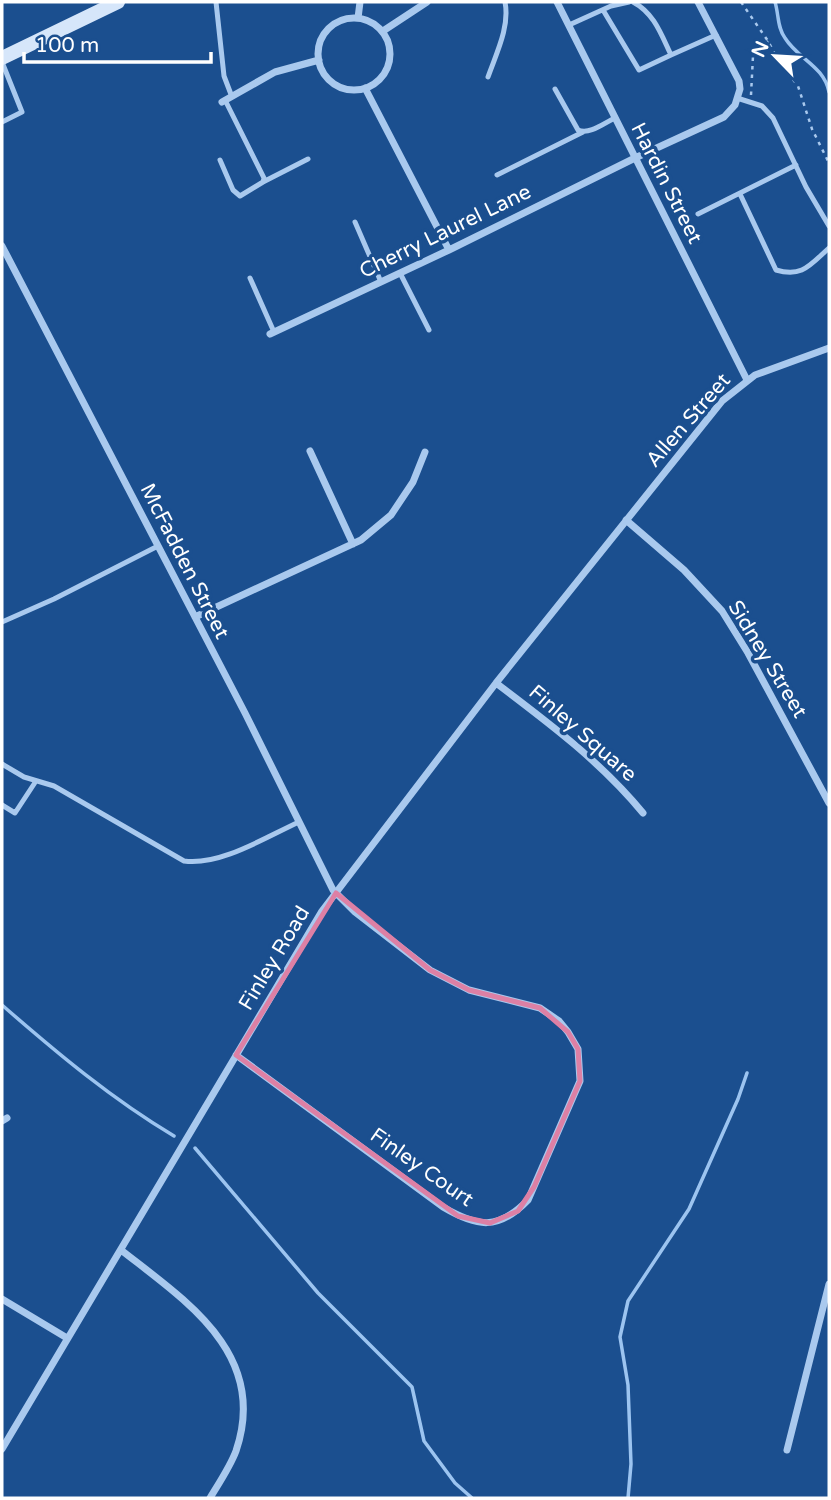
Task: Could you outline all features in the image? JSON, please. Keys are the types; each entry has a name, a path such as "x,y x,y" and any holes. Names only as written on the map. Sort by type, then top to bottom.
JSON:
{"main road":[{"path":"2,60 118,2"}],"street":[{"path":"358,18 360,2"},
{"path":"383,31 427,2"},
{"name":"Hardin Street","path":"557,2 747,380"},
{"path":"698,2 739,81 737,98"},
{"path":"358,18 372,22 383,31 389,43 390,58 386,71 377,82 365,88 350,90 337,86 326,77 318,50 323,36 332,26 344,19 358,18"},
{"path":"226,100 275,72 319,60"},
{"path":"365,88 449,250"},
{"name":"Cherry Laurel Lane","path":"272,333 724,117 733,108 737,98"},
{"name":"McFadden Street","path":"2,246 336,893"},
{"name":"Allen Street","path":"626,520 717,407 747,380 829,348"},
{"path":"310,452 353,544"},
{"path":"195,617 353,544 391,515 413,482 425,452"},
{"name":"Finley Road","path":"2,1449 293,957 336,893 496,683 626,520"},
{"name":"Sidney Street","path":"626,520 684,570 722,611 748,653 829,803"},
{"name":"Finley Square","path":"496,683 569,739 608,774 643,813"},
{"name":"Finley Court","path":"236,1055 443,1207 467,1221 490,1223 502,1219 517,1211 528,1200 580,1081 578,1049 568,1032 559,1021 540,1008 469,990 430,970 355,912 336,893"},
{"path":"121,1250 206,1319 224,1342 239,1377 243,1407 236,1453 210,1498"},
{"path":"787,1450 829,1284"},
{"path":"2,1299 67,1338"}],"lane":[{"path":"216,2 226,100 264,178 263,182"},
{"path":"488,78 502,38 505,2"},
{"path":"569,24 631,2 644,8 651,17 671,55"},
{"path":"603,10 639,70 716,35"},
{"path":"2,60 22,112 2,122"},
{"path":"555,89 574,126 583,132"},
{"path":"737,98 762,106 773,118 829,226"},
{"path":"497,175 615,118"},
{"path":"220,160 233,190 240,196 308,159"},
{"path":"698,214 796,165"},
{"path":"740,194 776,270 791,274 805,270 829,248"},
{"path":"355,222 381,282"},
{"path":"400,273 429,330"},
{"path":"250,278 272,333"},
{"path":"2,622 158,546"},
{"path":"2,764 24,777 54,786 184,861 215,859 299,822"},
{"path":"2,805 15,813 36,781"}],"path":[{"path":"741,2 798,86 813,129 829,163"},
{"path":"750,102 752,56 768,41"}],"highlighted area":[{"path":"336,893 430,970 469,990 540,1008 568,1032 578,1049 580,1081 534,1187 518,1211 490,1223 458,1216 236,1055"}],"waterway":[{"path":"775,2 782,34 822,76 829,92"},
{"path":"2,1005 85,1075 174,1136"},
{"path":"628,1498 631,1464 628,1385 620,1337 628,1301 689,1209 747,1073"},
{"path":"195,1148 318,1293 412,1387 424,1441 455,1483 472,1498"}]}
